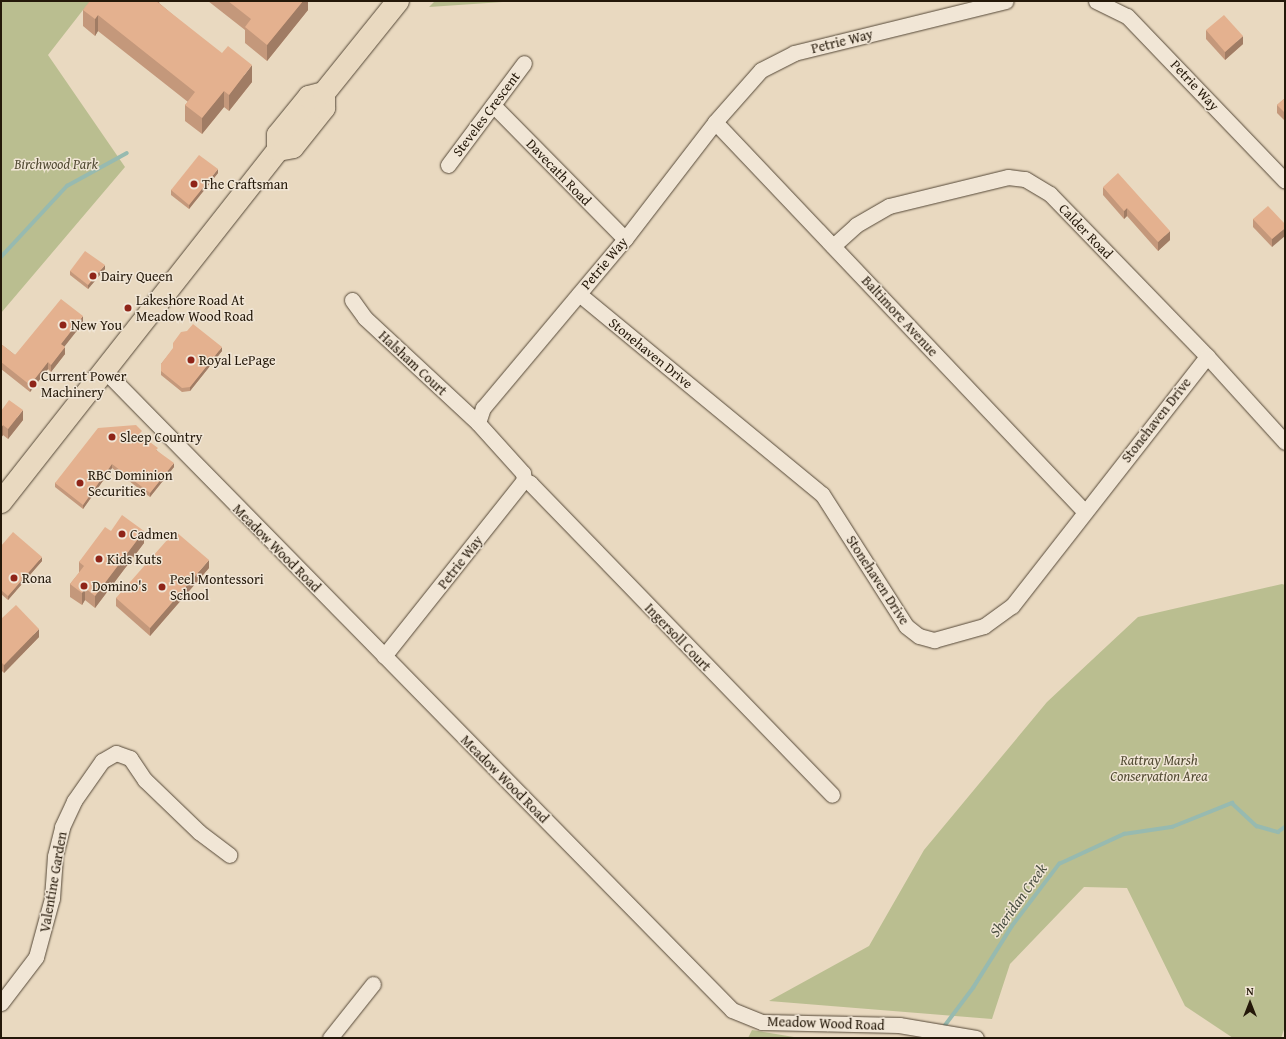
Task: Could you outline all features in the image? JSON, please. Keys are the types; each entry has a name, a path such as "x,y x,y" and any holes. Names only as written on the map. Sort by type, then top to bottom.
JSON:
{"main road":[{"path":"1,502 278,150 278,136 309,97 324,93 398,1"}],"street":[{"name":"Petrie Way","path":"478,423 483,408 625,239 715,122 760,70 775,61 794,53 1006,1"},
{"name":"Petrie Way","path":"1096,1 1133,22 1285,181"},
{"name":"Steveles Crescent","path":"448,165 524,63"},
{"name":"Davecath Road","path":"493,104 625,239"},
{"name":"Baltimore Avenue","path":"715,122 1084,511"},
{"name":"Calder Road","path":"833,246 856,224 889,206 1008,177 1025,179 1050,194 1206,356 1285,442"},
{"name":"Stonehaven Drive","path":"579,294 822,494 906,626 919,636 934,640 947,638 984,626 999,617 1012,606 1084,511 1206,356"},
{"name":"Halsham Court","path":"352,300 365,318 478,423"},
{"name":"Meadow Wood Road","path":"105,371 732,1010 762,1022 914,1027 976,1038"},
{"path":"478,423 523,473 524,480"},
{"name":"Petrie Way","path":"384,656 524,480"},
{"name":"Ingersoll Court","path":"524,480 530,483 832,795"},
{"name":"Valentine Garden","path":"1,1002 36,957 52,898 55,856 62,827 74,801 102,761 116,753 130,758 145,780 199,832 229,855"},
{"path":"330,1038 373,984"}],"green space":[{"name":"Birchwood Park","path":"1,1 90,1 48,55 125,167 1,313"},
{"path":"435,1 516,1 429,7"},
{"name":"Rattray Marsh Conservation Area","path":"1282,584 1285,585 1285,1027 1281,1038 1233,1038 1185,1006 1127,888 1084,887 1010,964 992,1019 769,1001 869,946 924,850 1047,702 1138,617"},
{"path":"752,1030 800,1038 748,1038"}],"building":[{"path":"90,1 156,1 222,53 228,46 252,65 229,95 224,91 202,118 185,105 195,92 98,15 95,19 83,10"},
{"path":"228,1 303,1 267,45 245,27 251,19"},
{"path":"1224,15 1243,36 1225,52 1206,30"},
{"path":"1285,98 1285,113 1277,105"},
{"name":"The Craftsman","path":"199,155 218,169 189,205 171,190"},
{"path":"1118,173 1170,231 1158,242 1127,208 1124,211 1103,187"},
{"path":"1268,206 1285,224 1285,228 1272,239 1253,219"},
{"path":"85,251 105,265 88,285 70,271"},
{"path":"61,299 83,316 61,344 65,347 51,365 48,362 30,385 1,362 1,344 15,355"},
{"name":"Royal LePage","path":"193,324 222,347 190,387 182,388 161,371 161,364 173,348 173,343 181,332 187,331"},
{"path":"9,400 23,410 8,429 3,425 1,428 1,411"},
{"path":"136,425 142,431 139,434 158,448 156,450 174,463 150,493 112,464 83,505 55,483 98,428"},
{"path":"122,515 144,531 95,596 85,588 82,593 70,584 84,566 79,562 105,527 111,531"},
{"name":"Peel Montessori School","path":"175,531 209,560 150,628 116,598"},
{"name":"Rona","path":"13,532 42,557 8,596 1,590 1,546"},
{"path":"16,605 39,629 4,665 1,662 1,619"}],"waterway":[{"path":"1,257 67,186 127,153"},
{"name":"Sheridan Creek","path":"943,1028 973,988 1012,926 1059,864 1124,834 1172,827 1232,803 1257,826 1278,832 1285,827"}],"place":[{"name":"The Craftsman","path":"194,184"},
{"name":"Dairy Queen","path":"93,276"},
{"name":"Lakeshore Road At Meadow Wood Road","path":"128,308"},
{"name":"New You","path":"63,325"},
{"name":"Royal LePage","path":"191,360"},
{"name":"Current Power Machinery","path":"33,384"},
{"name":"Sleep Country","path":"112,437"},
{"name":"RBC Dominion Securities","path":"80,483"},
{"name":"Cadmen","path":"122,534"},
{"name":"Kids Kuts","path":"99,559"},
{"name":"Rona","path":"14,578"},
{"name":"Domino's","path":"84,586"},
{"name":"Peel Montessori School","path":"162,587"}]}
